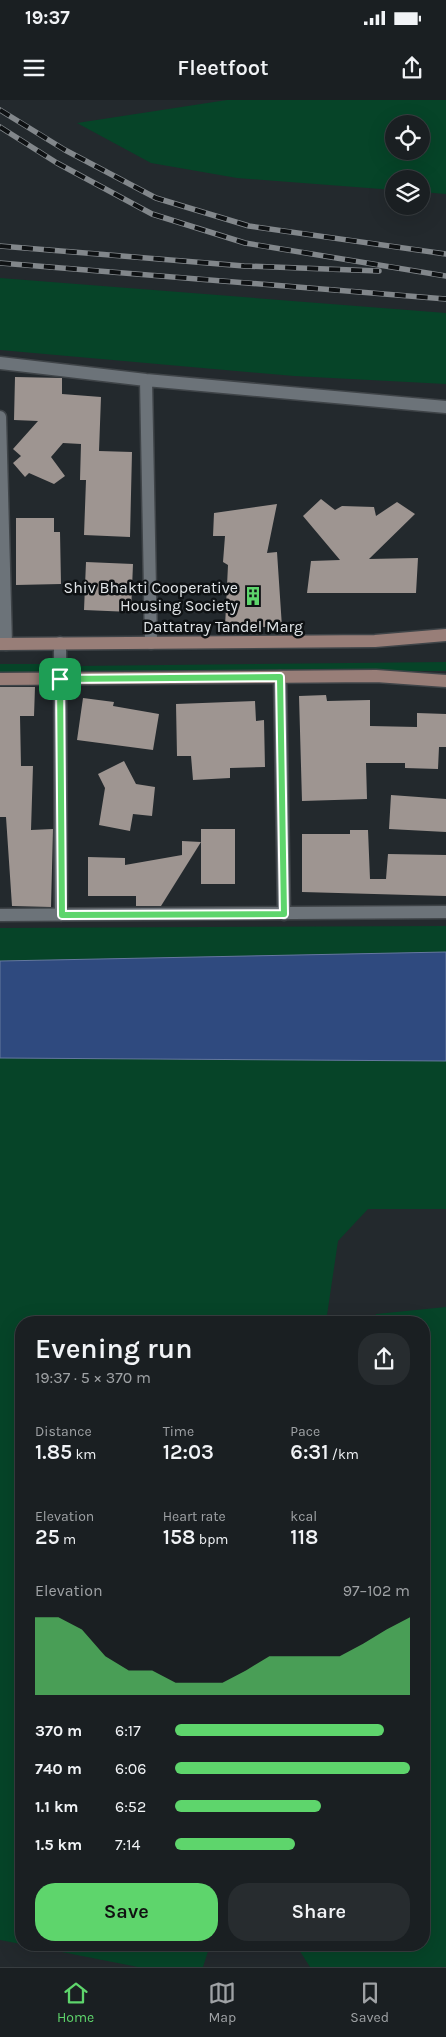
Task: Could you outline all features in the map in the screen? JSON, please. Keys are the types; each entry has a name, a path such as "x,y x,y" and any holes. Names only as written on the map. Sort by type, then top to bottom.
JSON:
{"main road":[{"name":"Dattatray Tandel Marg","path":"3,644 375,641 446,634"},
{"path":"0,679 376,676 446,681"}],"street":[{"path":"0,363 146,380 446,407"},
{"path":"146,380 151,643"},
{"path":"0,416 3,644"},
{"path":"60,643 62,915"},
{"path":"280,677 284,914"},
{"path":"0,915 446,912"}],"green space":[{"path":"227,100 446,100 446,194 430,193 430,170 385,170 385,189 237,178 151,163 77,123"},
{"path":"0,278 446,313 446,384 294,376 0,350"},
{"path":"446,662 446,671 79,672 78,666"},
{"path":"0,664 52,664 51,672 0,673"},
{"path":"446,926 446,952 0,961 0,928"},
{"path":"0,1058 446,1061 446,1209 368,1209 338,1241 327,1316 15,1316 15,1943 0,1940"},
{"path":"446,1307 446,1967 310,1967 300,1951 430,1951 430,1316 376,1316 376,1314"},
{"path":"57,1951 208,1951 203,1967 138,1967"}],"water":[{"path":"446,952 446,1061 0,1058 0,961"}],"building":[{"path":"15,377 62,378 62,394 101,397 99,451 132,452 130,537 84,535 86,480 80,480 81,444 63,443 51,457 65,476 54,484 29,473 25,477 13,463 21,456 13,449 38,421 14,420"},
{"path":"321,499 335,510 342,506 374,507 376,516 397,502 415,514 369,559 418,558 416,593 307,593 311,561 340,560 303,516"},
{"name":"Shiv Bhakti Cooperative Housing Society","path":"277,504 267,553 277,552 282,627 225,627 228,565 223,562 225,536 213,536 214,513"},
{"path":"16,518 54,518 54,532 60,532 61,584 16,585"},
{"path":"86,562 133,564 131,612 84,610"},
{"path":"0,687 35,687 34,716 20,716 21,766 33,766 31,830 53,829 51,907 12,906 6,817 0,817"},
{"path":"326,695 327,701 370,700 370,726 417,727 417,713 446,714 446,747 439,747 438,769 405,768 405,763 366,763 367,799 302,801 299,696"},
{"path":"83,698 114,702 113,706 159,714 153,750 77,740"},
{"path":"255,701 256,721 264,720 265,767 230,768 230,778 193,780 191,756 177,756 176,704"},
{"path":"124,761 136,784 155,787 152,816 133,814 130,831 99,825 105,788 98,774"},
{"path":"391,795 446,799 446,832 389,829"},
{"path":"201,829 235,829 235,884 201,884"},
{"path":"350,830 368,830 370,879 386,879 388,854 446,855 446,896 302,892 302,834 350,834"},
{"path":"182,841 201,842 161,906 136,906 136,896 88,896 88,857 125,858 125,865 182,855"}],"railway":[{"path":"0,110 65,150 156,198 249,226 446,254"},
{"path":"0,127 57,163 152,214 245,243 446,276"},
{"path":"0,246 244,266 379,271"},
{"path":"0,263 446,299"}],"place":[{"name":"Shiv Bhakti Cooperative Housing Society","path":"253,596"}],"route":[{"path":"280,677 284,914 62,915 60,679 280,677"}]}
